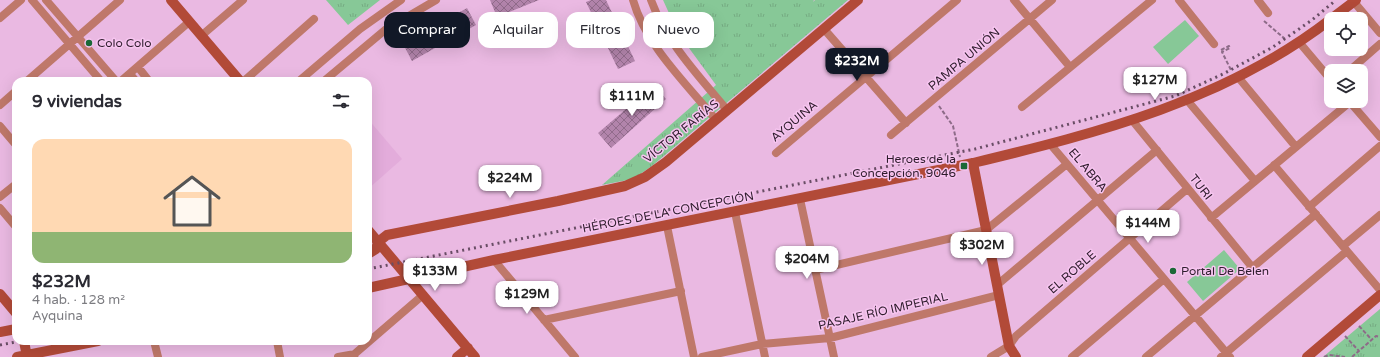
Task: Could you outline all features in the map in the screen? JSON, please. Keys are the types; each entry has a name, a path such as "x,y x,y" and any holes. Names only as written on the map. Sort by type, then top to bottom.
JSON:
{"street":[{"path":"0,18 21,0"},
{"path":"32,0 98,77"},
{"path":"46,0 113,77"},
{"path":"33,77 120,0"},
{"path":"171,0 237,77"},
{"path":"201,36 243,0"},
{"path":"304,77 360,29 401,0"},
{"path":"329,77 385,30 436,0"},
{"path":"633,0 646,30 659,51 716,120"},
{"path":"651,0 664,29 684,58 727,110"},
{"name":"VÍCTOR FARÍAS","path":"374,248 387,235 625,186 645,177 666,162 858,0"},
{"name":"AYQUINA","path":"776,152 957,0"},
{"path":"1014,0 1070,67"},
{"name":"PAMPA UNIÓN","path":"891,135 1052,0"},
{"path":"1022,107 1152,0"},
{"path":"1179,0 1213,43"},
{"path":"1258,0 1267,11"},
{"path":"1355,1 1380,34"},
{"name":"HÉROES DE LA CONCEPCIÓN","path":"1340,12 1355,1"},
{"path":"249,77 314,19"},
{"path":"127,77 189,22"},
{"name":"HÉROES DE LA CONCEPCIÓN","path":"372,287 494,260 973,164 1051,145 1132,120 1187,100 1237,78 1296,44 1324,24"},
{"path":"824,28 906,123"},
{"path":"1296,44 1324,73"},
{"path":"1357,64 1380,44"},
{"path":"672,67 684,58"},
{"path":"138,67 146,77"},
{"path":"1237,78 1296,147"},
{"path":"0,105 12,94"},
{"path":"1187,100 1255,181"},
{"path":"1211,218 1341,108"},
{"path":"1356,108 1378,132"},
{"name":"TURI","path":"1132,120 1252,267"},
{"path":"0,126 12,140"},
{"name":"EL ABRA","path":"1051,145 1130,238 1226,356"},
{"path":"1309,206 1380,146"},
{"path":"997,285 1157,150"},
{"path":"973,164 1009,346 1016,357"},
{"path":"815,270 986,230 1067,164"},
{"path":"1274,165 1380,290"},
{"path":"0,197 12,187"},
{"name":"EL ROBLE","path":"991,357 1009,346 1016,336 1187,189"},
{"path":"800,199 834,357"},
{"path":"0,208 12,222"},
{"path":"735,212 765,357"},
{"path":"1146,357 1316,214"},
{"path":"1226,356 1345,249 1380,215"},
{"path":"667,226 694,357"},
{"path":"374,248 409,279 475,357"},
{"path":"494,260 575,357"},
{"path":"1072,357 1164,279"},
{"path":"544,320 680,291"},
{"path":"0,294 12,308"},
{"path":"372,339 423,295"},
{"name":"PASAJE RÍO IMPERIAL","path":"702,357 762,344 830,338 999,295"},
{"path":"1307,357 1380,295"},
{"path":"0,332 12,330"},
{"path":"24,345 24,356 78,345"},
{"path":"155,345 158,357"},
{"path":"278,345 280,357"},
{"path":"338,357 353,355 365,345"},
{"path":"457,357 468,348"}],"path":[{"path":"1267,11 1260,14 1265,23 1296,44"},
{"path":"1213,43 1214,42 1220,50 1229,46 1230,48 1222,52 1233,74 1236,74 1234,75 1237,78"},
{"path":"934,99 953,126 962,166"},
{"path":"1359,326 1372,340"},
{"path":"1352,357 1376,336 1380,336"},
{"path":"1346,337 1359,351"},
{"path":"1325,352 1330,356"},
{"path":"1324,357 1345,357"}],"shaded area":[{"path":"372,124 402,159 372,185"}],"green space":[{"path":"326,0 380,0 348,25"},
{"path":"663,0 814,0 813,2 815,0 848,0 652,166 633,179 602,185 716,85 689,48 714,48 714,12 668,12"},
{"path":"1185,20 1199,36 1168,64 1153,47"},
{"path":"1224,250 1240,269 1203,301 1187,282"},
{"path":"1380,309 1380,357 1323,357"}],"building":[{"path":"490,0 539,0 509,12 495,12"},
{"path":"591,0 606,0 612,12 591,12 586,2"},
{"path":"467,8 469,12 460,12"},
{"path":"470,14 476,25 470,28"},
{"path":"405,48 435,48 412,61"},
{"path":"608,48 629,48 635,61 618,69"},
{"path":"654,85 666,99 611,148 598,133"}],"railway":[{"path":"372,268 975,149 1175,96 1223,74 1273,47 1312,20 1336,0"},
{"path":"0,345 12,343"}],"place":[{"name":"Colo Colo","path":"89,43"},
{"name":"Heroes de la Concepción, 9046","path":"964,166"},
{"name":"Portal De Belen","path":"1173,271"}]}
